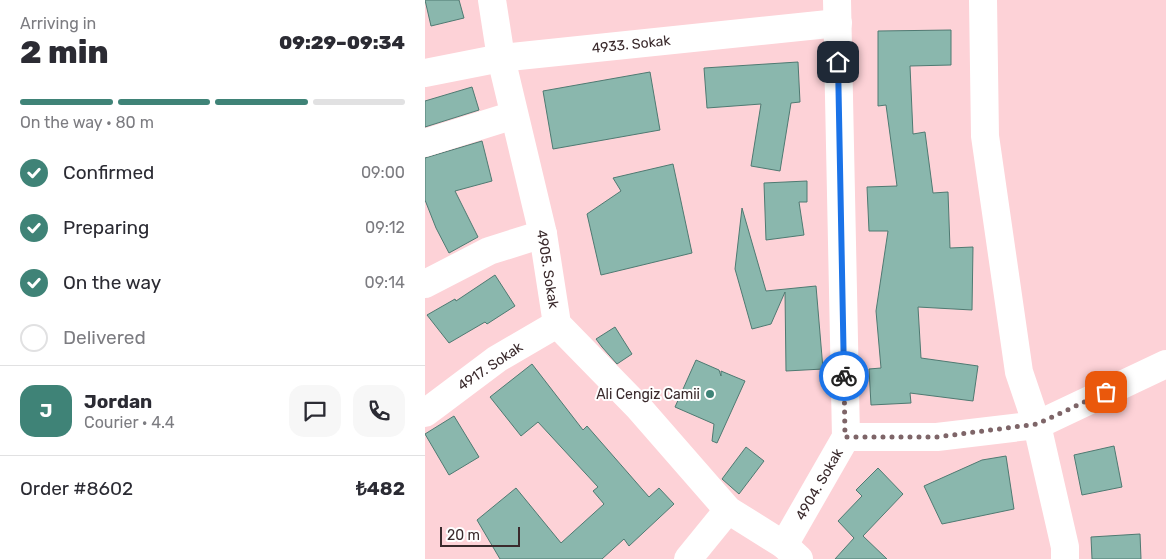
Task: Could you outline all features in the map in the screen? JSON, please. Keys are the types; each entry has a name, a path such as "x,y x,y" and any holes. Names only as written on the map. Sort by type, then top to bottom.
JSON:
{"street":[{"name":"4905. Sokak","path":"492,0 501,58 543,234 557,324 639,408 728,510 792,552"},
{"path":"983,0 985,136 1019,372 1037,424 1065,547 1065,559"},
{"name":"4933. Sokak","path":"425,73 501,58 837,11"},
{"name":"4904. Sokak","path":"792,552 845,437 837,11"},
{"path":"425,144 515,115"},
{"path":"425,284 489,252 543,234"},
{"name":"4917. Sokak","path":"425,413 497,358 557,324"},
{"path":"845,437 937,437 1037,424 1166,364"},
{"path":"688,559 728,510"}],"building":[{"path":"425,0 459,0 464,18 431,26"},
{"path":"951,30 951,65 910,66 913,134 925,132 933,193 948,192 950,248 973,247 972,310 918,307 921,358 978,366 973,401 910,393 911,403 871,405 869,369 881,368 876,311 888,231 869,231 867,187 897,186 886,105 878,106 878,31"},
{"path":"798,62 800,102 791,103 780,171 751,166 761,104 707,108 704,68"},
{"path":"650,72 660,130 553,149 543,91"},
{"path":"472,87 479,110 425,127 425,101"},
{"path":"482,141 492,181 455,191 478,237 449,253 436,228 425,200 425,158"},
{"path":"673,164 692,253 601,275 587,214 621,191 613,178"},
{"path":"807,181 807,202 799,202 804,235 766,240 764,183"},
{"path":"742,208 766,291 816,286 823,369 786,371 785,292 771,324 752,329 735,269"},
{"path":"495,275 515,306 487,324 485,322 449,343 427,315 455,299 456,301"},
{"path":"615,327 632,354 617,364 596,339"},
{"name":"Ali Cengiz Camii","path":"696,360 719,370 721,376 721,371 745,381 717,443 712,441 714,424 675,407"},
{"path":"532,364 583,430 587,426 649,497 659,488 674,504 629,546 624,539 602,559 500,559 477,520 516,488 561,543 604,504 593,491 598,487 538,422 521,436 490,397"},
{"path":"454,416 479,457 449,475 425,434"},
{"path":"1114,446 1122,487 1082,495 1074,455"},
{"path":"746,447 764,461 739,494 722,479"},
{"path":"1006,456 1014,509 942,524 924,486 982,460"},
{"path":"878,468 903,494 863,536 887,559 835,559 854,538 838,521 862,496 856,490"},
{"path":"1140,534 1141,559 1092,559 1091,537"}],"way so far":[{"path":"844,376 845,437 937,437 1037,424 1106,392"}],"place":[{"name":"Ali Cengiz Camii","path":"710,394"}],"route":[{"path":"838,62 844,376"}]}
